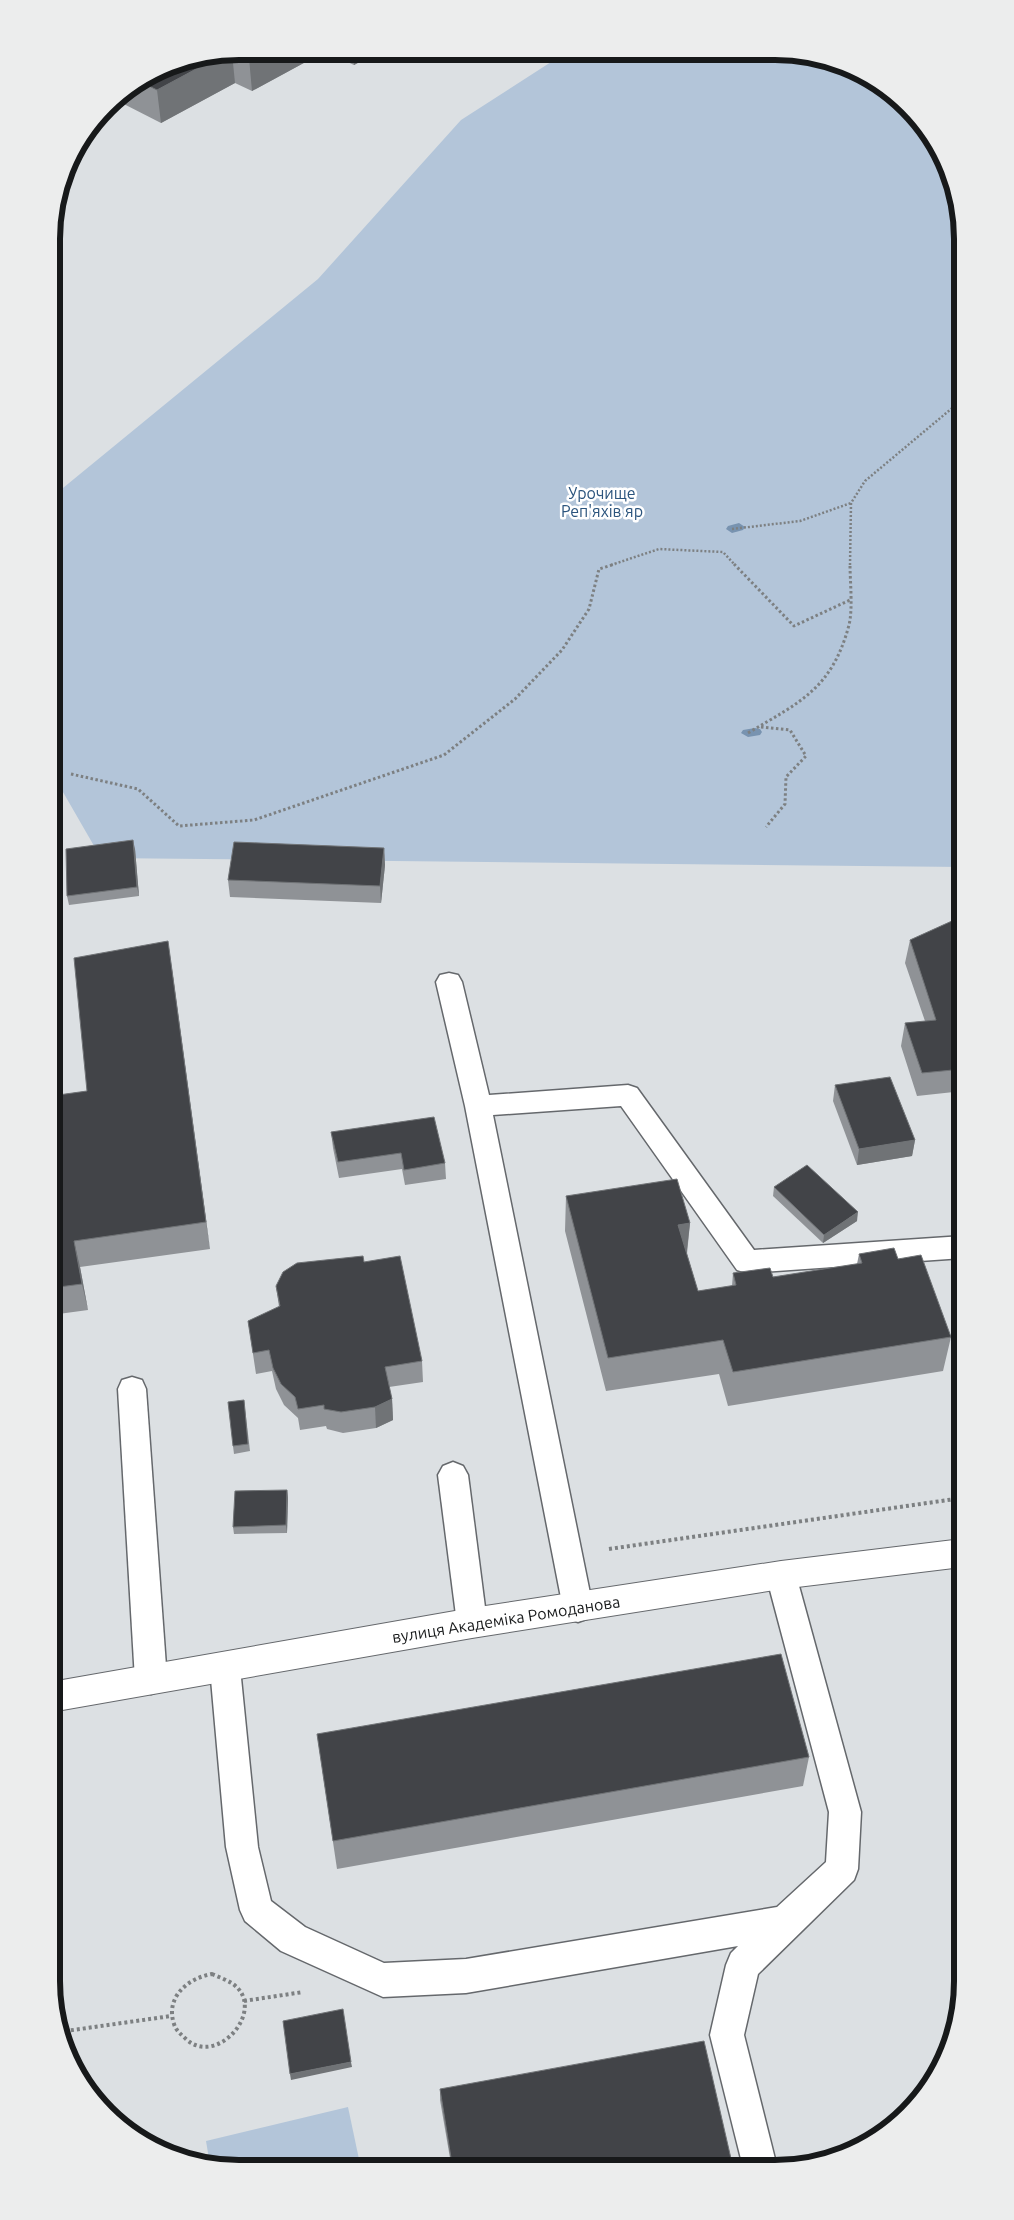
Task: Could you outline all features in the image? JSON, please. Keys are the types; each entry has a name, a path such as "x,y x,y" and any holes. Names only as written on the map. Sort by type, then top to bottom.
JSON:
{"street":[{"name":"вулиця Академіка Ромоданова","path":"60,1695 225,1668 472,1622 578,1608 781,1575 954,1554"}],"lane":[{"path":"449,982 478,1106 578,1608"},
{"path":"478,1106 628,1095 747,1262 954,1248"},
{"path":"132,1389 151,1680"},
{"path":"453,1475 472,1622"},
{"path":"758,2160 727,2035 743,1965 785,1922 842,1869 846,1812 781,1575"},
{"path":"225,1668 242,1847 257,1910 293,1939 374,1976 383,1980 466,1976 785,1922"}],"path":[{"path":"748,733 805,699 829,674 849,624 852,503 865,481 954,407"},
{"path":"732,529 800,521 852,503"},
{"path":"71,774 138,789 179,826 254,820 444,755 515,698 562,650 589,610 599,569 658,549 723,552 794,626 850,600"},
{"path":"760,727 790,730 806,756 786,777 784,804 766,827"},
{"path":"567,1555 954,1499"},
{"path":"212,1974 226,1978 238,1988 244,2001 244,2014 240,2027 231,2038 219,2045 206,2048 192,2046 182,2038 175,2028 171,2016 174,2000 183,1986 196,1977 212,1974"},
{"path":"67,2031 171,2016"}],"green space":[{"name":"Урочище Реп'яхів яр","path":"554,60 787,60 833,69 865,84 902,112 924,139 945,181 954,227 954,867 101,858 60,787 60,490 318,279 461,120"},
{"path":"348,2107 359,2160 227,2160 209,2157 206,2141"}],"building":[{"path":"208,63 157,90 147,85 181,69"},
{"path":"133,840 137,887 67,896 66,849"},
{"path":"234,842 384,848 380,886 228,880"},
{"path":"954,920 954,1070 922,1073 905,1023 936,1020 910,940"},
{"path":"168,941 206,1222 74,1241 82,1284 60,1287 60,1095 87,1091 74,958"},
{"path":"890,1077 915,1140 859,1149 835,1085"},
{"path":"434,1117 445,1163 404,1170 401,1153 338,1162 331,1132"},
{"path":"807,1165 858,1212 824,1235 774,1187"},
{"path":"677,1179 690,1223 678,1225 698,1291 736,1285 733,1273 770,1268 773,1277 862,1263 859,1254 894,1248 898,1259 921,1255 951,1337 733,1372 723,1340 608,1358 566,1196"},
{"path":"363,1256 364,1262 400,1256 422,1361 385,1367 392,1399 375,1407 341,1412 324,1409 324,1405 298,1409 295,1397 281,1384 273,1368 269,1350 253,1353 248,1321 280,1306 276,1286 283,1272 297,1263"},
{"path":"244,1400 248,1444 233,1446 228,1402"},
{"path":"287,1490 286,1525 233,1527 235,1491"},
{"path":"781,1654 809,1757 333,1841 317,1734"},
{"path":"343,2009 351,2062 290,2074 283,2021"},
{"path":"704,2041 731,2160 451,2160 440,2089"}],"waterway":[{"path":"732,529 739,527"},
{"path":"748,733 755,732"}]}
